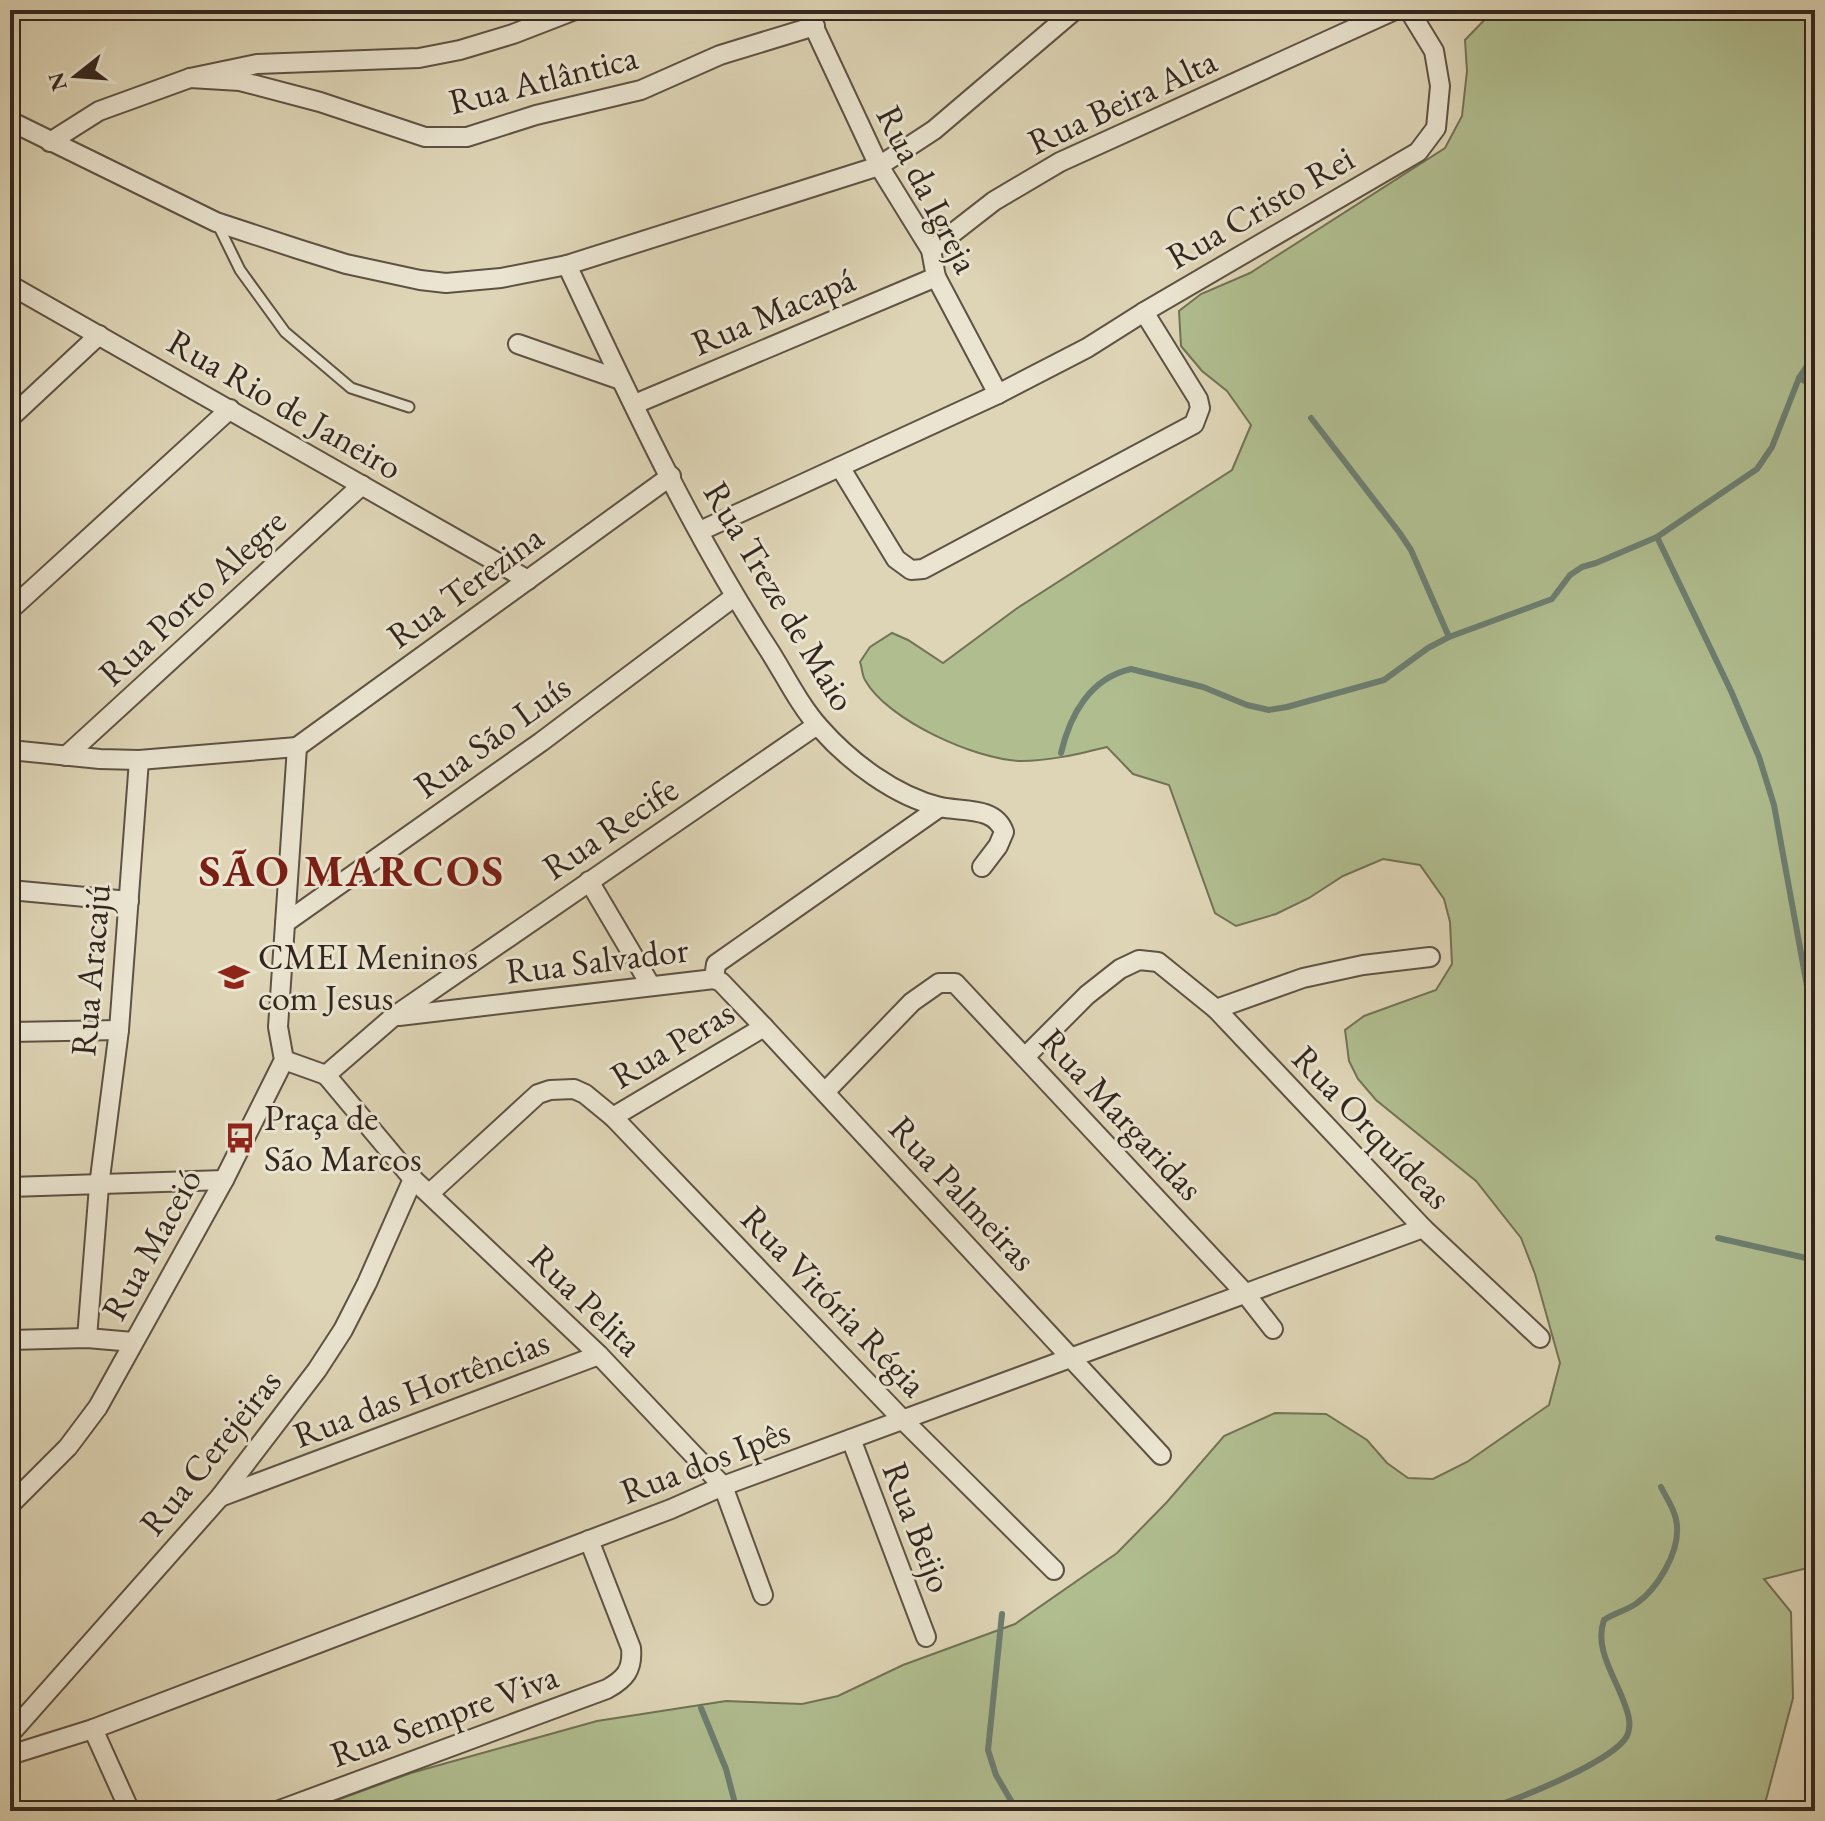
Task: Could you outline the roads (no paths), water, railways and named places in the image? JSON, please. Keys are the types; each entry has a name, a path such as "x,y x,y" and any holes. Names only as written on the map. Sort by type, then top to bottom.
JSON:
{"street":[{"path":"50,142 99,111 190,78 257,64 419,58 513,34 575,10"},
{"path":"10,121 216,222 346,264 395,276 446,283 501,278 567,265 879,166 934,130 1075,10"},
{"name":"Rua Beira Alta","path":"931,250 994,201 1060,162 1395,10"},
{"name":"Rua Cristo Rei","path":"700,531 998,394 1087,348 1418,152 1436,128 1440,86 1434,51 1409,10"},
{"name":"Rua Atlântica","path":"190,78 240,81 320,102 425,137 467,137 536,115 641,90 810,18"},
{"name":"Rua da Igreja","path":"810,18 879,166 931,250 936,277 998,394"},
{"name":"Rua Treze de Maio","path":"567,265 621,380 734,597 817,725 849,759 892,787 940,807 982,813 1000,823 1004,832 982,867"},
{"name":"Rua Macapá","path":"635,404 936,277"},
{"name":"Rua Rio de Janeiro","path":"10,285 528,580"},
{"path":"840,467 896,559 911,570 923,569 1194,424 1200,408 1198,399 1144,312"},
{"path":"10,418 99,335"},
{"path":"518,344 621,380"},
{"path":"10,610 230,409"},
{"name":"Rua Terezina","path":"297,747 671,476"},
{"name":"Rua Porto Alegre","path":"66,756 362,485"},
{"name":"Rua São Luís","path":"285,923 541,742 734,597"},
{"name":"Rua Recife","path":"326,1075 393,1017 817,725"},
{"path":"10,750 139,760 297,747 278,1027 284,1060 326,1075"},
{"name":"Rua Aracajú","path":"87,1338 99,1186 119,1030 139,760"},
{"name":"Rua Salvador","path":"393,1017 714,979 716,964 940,807"},
{"path":"589,881 651,986"},
{"path":"10,890 129,901"},
{"path":"1216,1009 1303,978 1363,965 1430,957"},
{"name":"Rua Orquídeas","path":"1025,1057 1087,995 1120,969 1139,960 1158,962 1216,1009 1423,1228 1540,1338"},
{"name":"Rua Palmeiras","path":"714,979 721,982 764,1027 1161,1455"},
{"name":"Rua Margaridas","path":"825,1092 912,1002 939,983 955,983 1244,1292 1273,1329"},
{"name":"Rua Peras","path":"613,1117 764,1027"},
{"path":"10,1032 119,1030"},
{"name":"Rua Maceió","path":"10,1505 84,1428 224,1180 284,1060"},
{"name":"Rua Pelita","path":"326,1075 413,1179 599,1355 723,1486 763,1595"},
{"name":"Rua Vitória Régia","path":"430,1193 538,1094 562,1089 574,1089 585,1094 613,1117 903,1420 1054,1570"},
{"name":"Rua Cerejeiras","path":"10,1734 220,1497 317,1370 343,1330 413,1179"},
{"path":"10,1187 224,1180"},
{"name":"Rua dos Ipês","path":"10,1755 93,1729 671,1509 723,1486 1423,1228"},
{"path":"10,1340 87,1338 133,1342"},
{"name":"Rua das Hortências","path":"220,1497 599,1355"},
{"name":"Rua Beijo","path":"851,1439 926,1637"},
{"name":"Rua Sempre Viva","path":"277,1811 620,1682 632,1662 631,1648 589,1540"},
{"path":"93,1729 130,1811"}],"lane":[{"path":"216,222 235,262 285,332 351,388 409,407"}],"waterway":[{"path":"1061,753 1070,725 1084,700 1104,681 1131,669 1203,687 1247,705 1269,710 1384,680 1428,648 1449,637 1552,599 1570,575 1582,567 1657,537 1757,469 1772,447 1799,378 1815,354"},
{"path":"1799,378 1815,386"},
{"path":"1311,418 1411,550 1449,637"},
{"path":"1657,537 1759,757 1774,805 1815,1030"},
{"path":"1718,1238 1815,1260"},
{"path":"1480,1811 1536,1791 1582,1769 1602,1758 1627,1736 1629,1719 1605,1657 1601,1632 1604,1620 1645,1597 1670,1559 1677,1537 1677,1522 1661,1487"},
{"path":"1002,1614 988,1750 996,1775 1017,1811"},
{"path":"701,1708 726,1769 737,1811"}],"place":[{"name":"CMEI Meninos com Jesus","path":"234,977"},
{"name":"Praça de São Marcos","path":"240,1138"}],"district":[{"name":"SÃO MARCOS","path":"352,870"}]}
